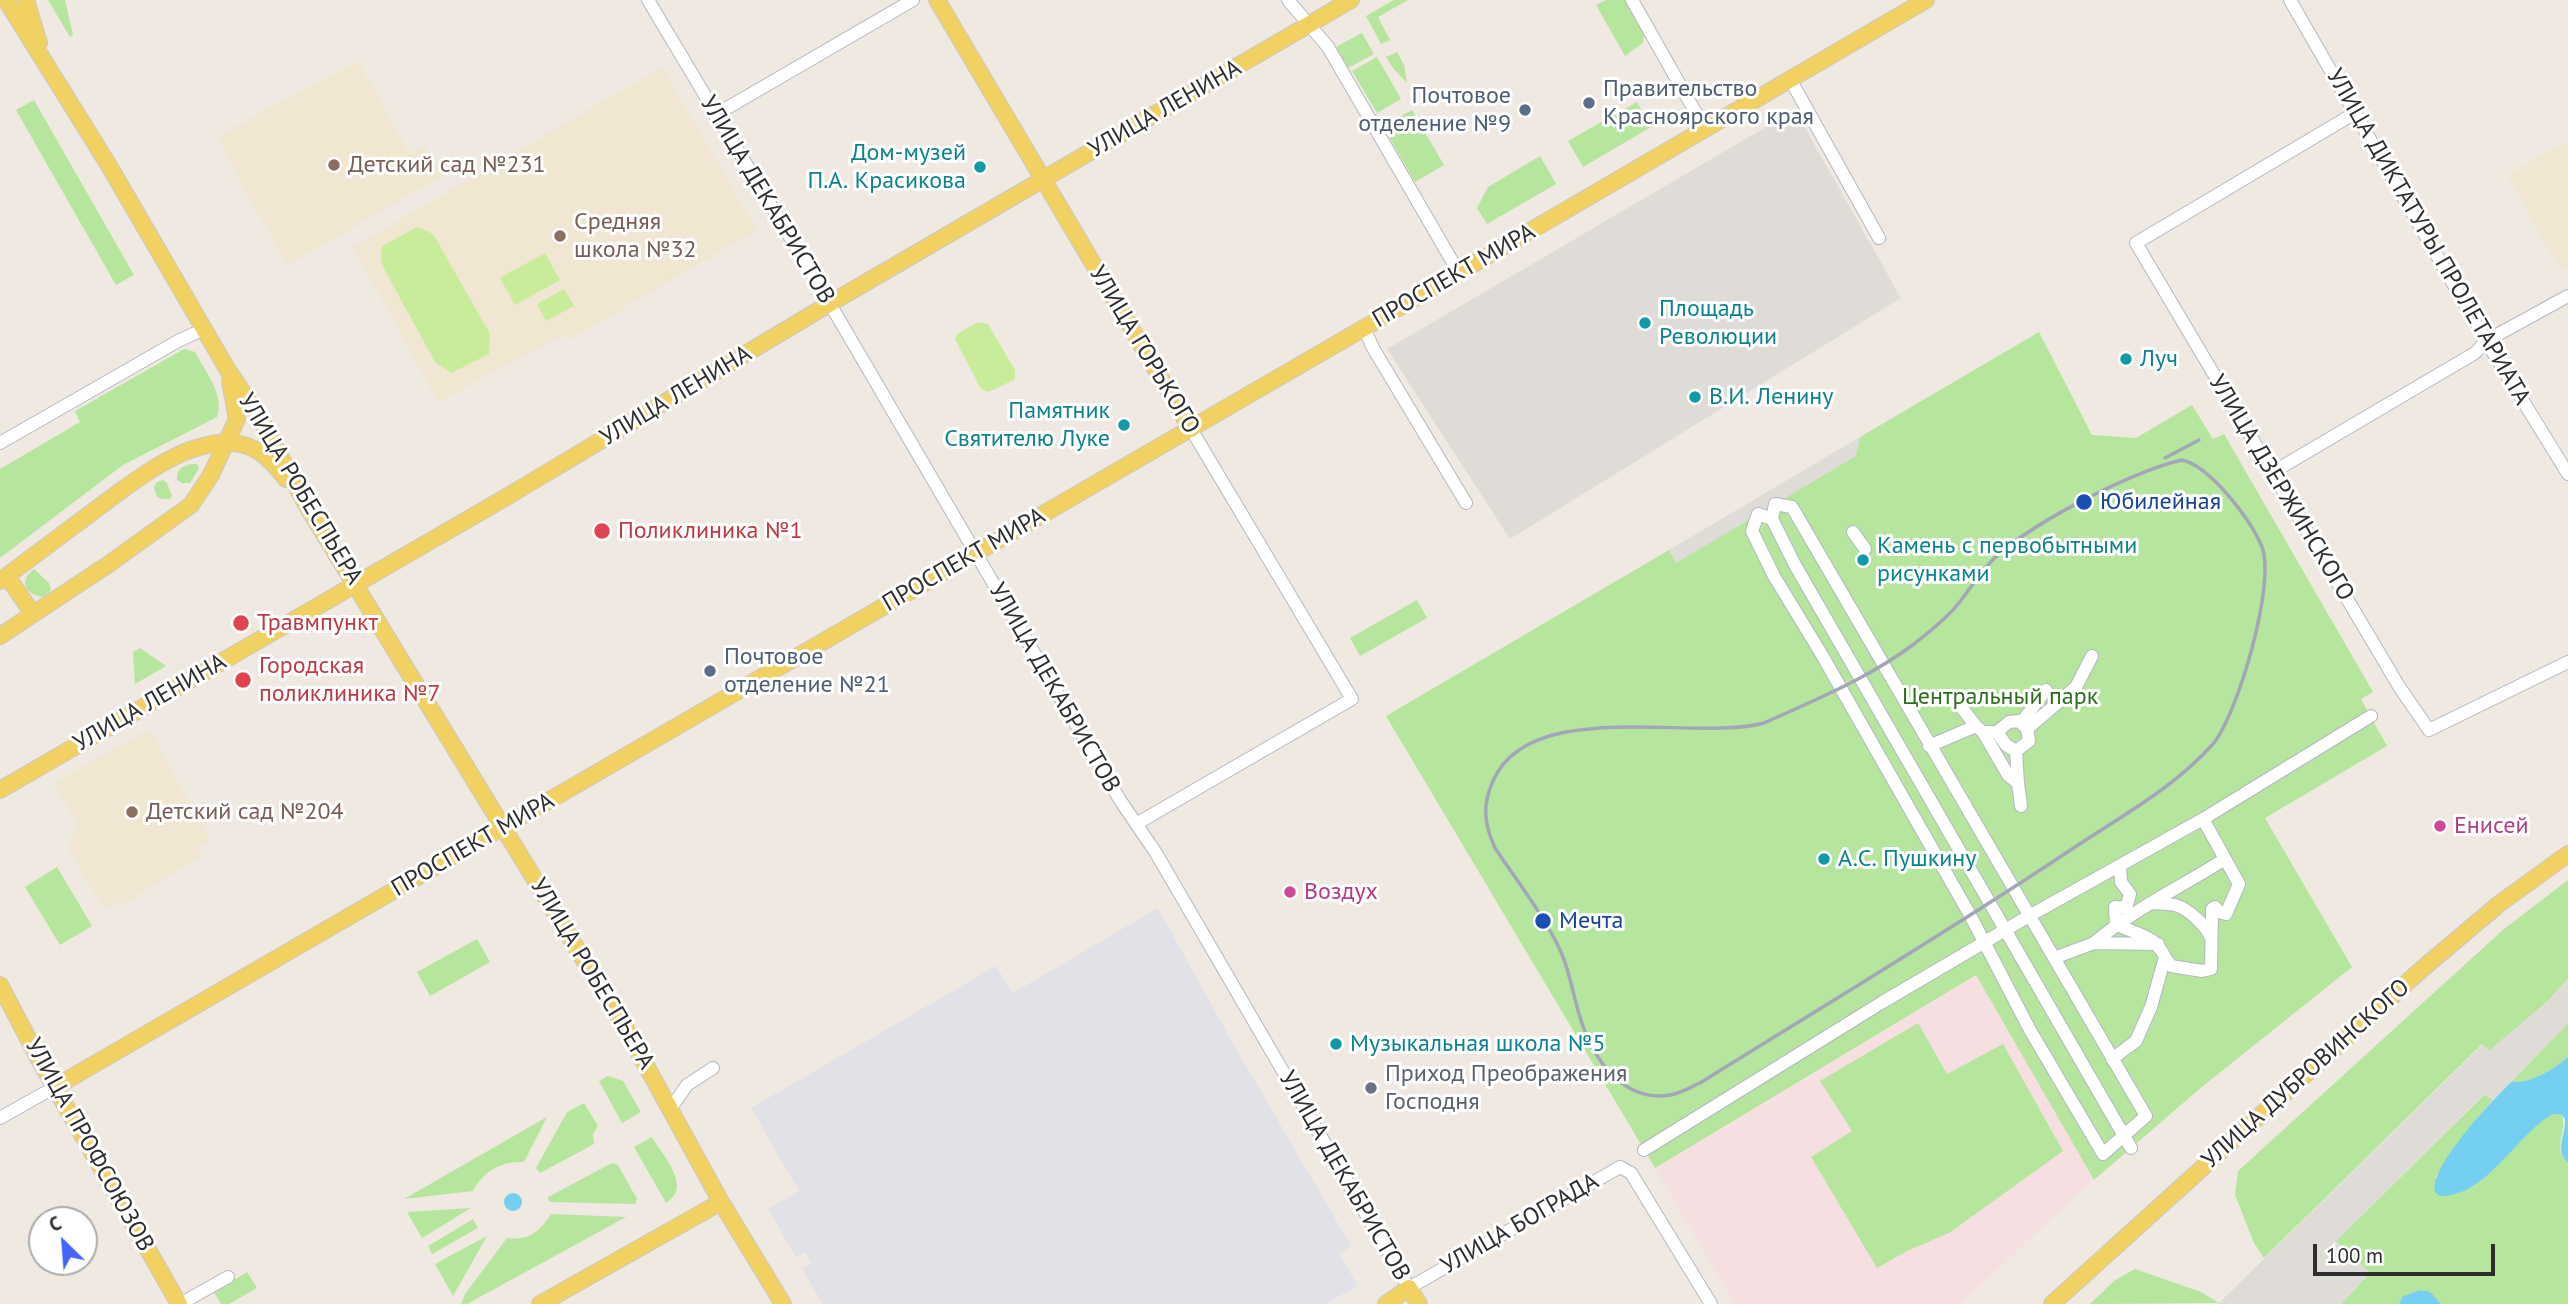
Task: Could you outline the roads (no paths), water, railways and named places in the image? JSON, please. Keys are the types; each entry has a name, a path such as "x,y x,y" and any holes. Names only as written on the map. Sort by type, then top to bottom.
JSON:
{"main road":[{"name":"УЛИЦА РОБЕСПЬЕРА","path":"6,0 108,164 226,367 278,447 307,506 504,827 671,1108 721,1202 783,1304"},
{"path":"26,0 45,62"},
{"name":"УЛИЦА ГОРЬКОГО","path":"937,0 1191,429"},
{"name":"УЛИЦА ЛЕНИНА","path":"0,790 582,453 829,304 1351,0"},
{"name":"ПРОСПЕКТ МИРА","path":"55,1087 1926,0"},
{"path":"0,636 151,536 191,505 211,475 237,419 235,398 226,367"},
{"path":"33,614 4,578 131,484 165,462 191,450 226,443 240,444 267,457 307,506"},
{"name":"УЛИЦА ДУБРОВИНСКОГО","path":"2052,1304 2422,969 2500,904 2568,854"},
{"name":"УЛИЦА ПРОФСОЮЗОВ","path":"0,985 179,1304"},
{"path":"540,1304 721,1202"},
{"name":"УЛИЦА БОГРАДА","path":"1386,1304 1409,1288"},
{"name":"УЛИЦА ДЕКАБРИСТОВ","path":"1409,1288 1419,1304"}],"street":[{"name":"УЛИЦА ДЕКАБРИСТОВ","path":"648,0 1120,800 1156,853 1409,1288"},
{"path":"715,115 913,0"},
{"path":"1288,0 1328,47 1459,273"},
{"path":"1632,0 1705,129"},
{"name":"УЛИЦА ДИКТАТУРЫ ПРОЛЕТАРИАТА","path":"2290,0 2486,341 2568,474"},
{"path":"1790,79 1879,238"},
{"name":"УЛИЦА ДЗЕРЖИНСКОГО","path":"2355,113 2136,243 2400,688 2429,730 2568,662"},
{"path":"2273,472 2475,353 2486,341 2568,296"},
{"path":"1364,328 1373,348 1466,503"},
{"path":"0,443 177,341 204,329"},
{"name":"УЛИЦА ГОРЬКОГО","path":"1136,824 1352,699 1191,429"},
{"path":"1773,519 1758,514 1752,531 1774,576 1822,655 1985,942 2030,1030 2103,1154 2124,1135 2146,1116 1792,507 1775,504 1773,519 1796,565 2124,1135 2131,1148"},
{"path":"1853,532 1865,549"},
{"path":"2024,726 2052,708 2076,687 2092,656"},
{"path":"2024,726 2042,694 2052,708"},
{"path":"1961,707 1985,730 2016,751"},
{"path":"1644,1150 1881,1003 2029,916 2203,819 2371,716"},
{"path":"1930,746 2019,720 2029,741 2016,751"},
{"path":"1985,730 2008,775 2018,783"},
{"path":"2016,751 2021,806"},
{"path":"2116,924 2134,933 2146,935 2158,944 2171,966 2202,971 2211,969 2212,909 2215,907 2226,914 2239,884 2203,819"},
{"path":"2054,958 2094,943 2116,924 2225,859"},
{"path":"2116,924 2115,907 2126,908 2130,894 2121,882 2120,866"},
{"path":"2149,903 2178,906 2209,933 2211,938"},
{"path":"2094,943 2158,944"},
{"path":"2112,1059 2136,1041 2151,1007 2165,957"},
{"path":"671,1108 687,1085 713,1068"},
{"name":"ПРОСПЕКТ МИРА","path":"0,1118 55,1087"},
{"name":"УЛИЦА БОГРАДА","path":"1409,1288 1620,1167 1631,1172 1711,1304"},
{"path":"179,1304 228,1277"}],"water":[{"path":"2568,1057 2568,1163 2561,1148 2565,1119 2562,1115 2553,1114 2539,1123 2487,1176 2472,1186 2457,1194 2440,1196 2435,1192 2442,1166 2452,1150 2512,1081 2533,1078 2549,1071"},
{"path":"509,1193 517,1193 522,1202 520,1209 509,1211 504,1206 504,1198"},
{"path":"2420,1290 2430,1292 2441,1304 2399,1304 2402,1297"}],"railway":[{"path":"2165,458 2199,440"},
{"path":"2182,460 2205,472 2239,509 2257,536 2265,565 2264,589 2252,648 2233,706 2213,744 2181,775 2126,815 1932,940 1700,1083 1674,1094 1655,1096 1640,1093 1616,1078 1597,1056 1590,1043 1565,961 1554,938 1495,848 1489,831 1486,814 1489,790 1512,755 1541,739 1577,730 1616,727 1734,727 1764,723 1860,678 1914,644 1953,610 2002,551 2024,535 2107,488 2182,460"}],"place":[{"name":"Правительство Красноярского края","path":"1589,103"},
{"name":"Почтовое отделение №9","path":"1525,110"},
{"name":"Детский сад №231","path":"334,165"},
{"name":"Дом-музей П.А. Красикова","path":"980,167"},
{"name":"Средняя школа №32","path":"560,236"},
{"name":"Площадь Революции","path":"1645,323"},
{"name":"Луч","path":"2126,359"},
{"name":"В.И. Ленину","path":"1695,397"},
{"name":"Памятник Святителю Луке","path":"1124,425"},
{"name":"Юбилейная","path":"2084,502"},
{"name":"Поликлиника №1","path":"602,531"},
{"name":"Камень с первобытными рисунками","path":"1863,560"},
{"name":"Травмпункт","path":"241,623"},
{"name":"Почтовое отделение №21","path":"710,671"},
{"name":"Городская поликлиника №7","path":"243,680"},
{"name":"Детский сад №204","path":"132,812"},
{"name":"Енисей","path":"2440,826"},
{"name":"А.С. Пушкину","path":"1824,859"},
{"name":"Воздух","path":"1290,892"},
{"name":"Мечта","path":"1543,921"},
{"name":"Музыкальная школа №5","path":"1336,1044"},
{"name":"Приход Преображения Господня","path":"1371,1088"}],"park label":[{"name":"Центральный парк","path":"2000,697"}]}
